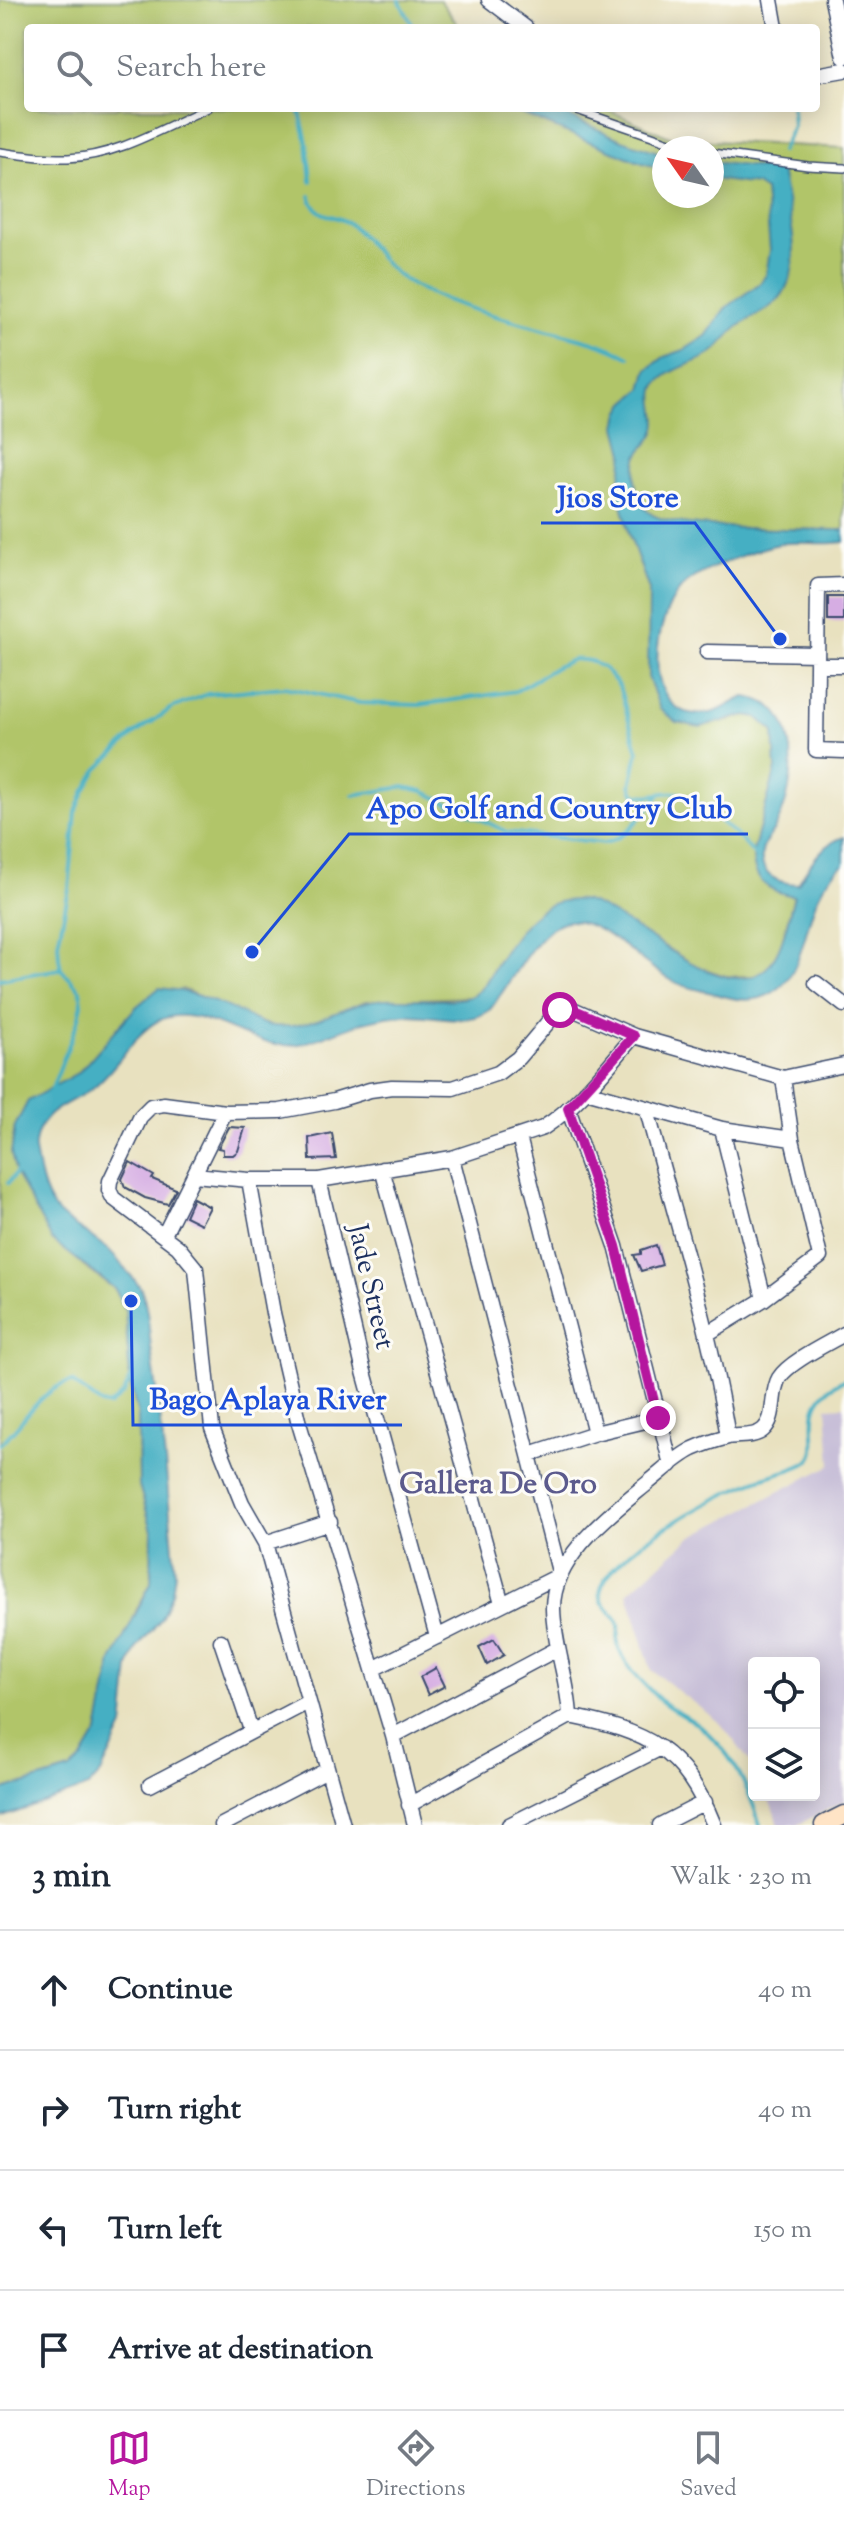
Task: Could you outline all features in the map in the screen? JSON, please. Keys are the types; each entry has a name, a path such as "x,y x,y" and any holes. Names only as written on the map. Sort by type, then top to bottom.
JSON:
{"main road":[{"path":"824,1825 844,1815"}],"street":[{"path":"489,0 521,24"},
{"path":"771,0 775,24"},
{"path":"832,0 844,57"},
{"path":"820,74 844,70"},
{"path":"844,585 818,586 816,750 844,751"},
{"path":"707,652 817,660 844,665"},
{"path":"816,983 844,1005"},
{"path":"343,1825 265,1543 242,1503 212,1428 196,1269 188,1256 113,1198 109,1190 114,1170 141,1116 151,1106 164,1104 225,1112 301,1109 370,1090 392,1087 453,1088 498,1073 518,1058 550,1018 568,1007 634,1036 783,1078 844,1065"},
{"path":"194,1175 249,1180 319,1180 452,1158 519,1137 543,1128 568,1108 634,1036"},
{"path":"707,1334 764,1299 820,1257 792,1139 783,1078"},
{"path":"586,1091 722,1129 792,1139"},
{"path":"568,1108 616,1246 671,1465"},
{"path":"647,1110 719,1382 728,1437"},
{"path":"164,1235 225,1112"},
{"path":"722,1129 764,1299"},
{"path":"519,1137 595,1433"},
{"path":"452,1158 560,1575"},
{"path":"382,1169 502,1604"},
{"path":"249,1180 273,1313 298,1420 393,1736 415,1825"},
{"name":"Jade Street","path":"319,1180 363,1368 437,1637"},
{"path":"570,1716 566,1675 557,1649 553,1607 560,1575 592,1532 691,1450 728,1437 752,1435 764,1429 770,1419 780,1377 787,1369 844,1334"},
{"path":"530,1454 595,1433 658,1418"},
{"path":"265,1543 330,1522"},
{"path":"373,1669 560,1575"},
{"path":"221,1641 251,1730"},
{"path":"393,1736 557,1649"},
{"path":"150,1785 308,1702"},
{"path":"409,1805 570,1716 616,1726 661,1748 685,1771 705,1802 714,1825"},
{"path":"509,1825 661,1748"},
{"path":"222,1825 327,1770"},
{"path":"660,1825 705,1802"}],"lane":[{"path":"0,152 69,158 97,154 140,139 199,112"},
{"path":"583,112 652,136"},
{"path":"724,155 844,168"}],"shaded area":[{"path":"844,1406 844,1801 797,1825 779,1825 769,1801 820,1801 820,1657 748,1657 748,1759 721,1724 651,1670 628,1593 691,1537 831,1465 827,1407"}],"green space":[{"path":"0,0 440,0 457,24 24,24 24,112 612,112 667,136 652,136 652,208 724,208 724,142 844,148 844,530 688,524 667,520 645,509 636,484 619,491 629,533 649,590 649,633 660,709 724,722 746,715 757,717 774,732 776,769 753,861 759,876 770,887 794,895 781,946 769,966 755,976 726,976 696,966 604,909 529,921 500,958 483,987 471,997 365,1001 325,1019 296,1027 269,1026 182,989 107,1042 79,1072 28,1102 15,1126 11,1154 83,1266 115,1289 125,1309 130,1381 138,1416 139,1485 152,1530 151,1583 136,1611 104,1704 98,1732 82,1759 70,1770 0,1791"}],"water":[{"path":"517,112 559,112 652,150 652,166"},
{"path":"724,163 781,170 794,247 791,277 781,296 738,327 712,353 659,382 654,394 656,428 637,459 635,482 638,496 645,509 665,520 713,526 844,530 844,542 789,543 767,547 722,564 688,582 666,614 657,659 667,698 681,710 708,714 745,697 769,705 781,718 791,749 791,776 781,815 763,849 762,861 767,873 778,880 798,884 823,850 844,837 844,864 828,880 818,898 799,958 790,975 778,989 760,998 732,998 678,983 610,936 583,923 570,921 550,929 540,939 491,1009 478,1016 458,1019 391,1016 304,1043 285,1045 248,1037 194,1017 177,1016 160,1020 142,1033 100,1081 49,1116 38,1132 35,1146 42,1183 52,1206 112,1253 144,1296 163,1437 175,1573 172,1593 161,1619 136,1649 129,1667 123,1727 101,1773 88,1787 0,1818 0,1791 70,1770 82,1759 98,1732 112,1661 151,1583 152,1530 139,1485 138,1416 130,1381 125,1309 115,1289 52,1240 16,1174 11,1154 15,1126 28,1101 79,1072 136,1007 159,988 200,997 273,1026 303,1024 369,1001 465,998 483,986 508,946 532,917 563,901 581,900 600,907 676,954 704,969 729,977 752,977 770,964 779,948 794,896 769,888 758,877 753,862 753,852 776,769 774,732 757,717 746,715 700,727 676,722 660,709 648,677 649,590 629,533 619,491 624,453 617,426 626,403 642,389 647,370 664,357 684,350 706,336 726,308 766,275 770,250 765,191 756,185 724,181"}],"building":[{"path":"828,597 844,597 844,621 828,621"},
{"path":"229,1127 245,1128 238,1151 233,1155 223,1155 223,1149 218,1148"},
{"path":"332,1133 336,1159 310,1160 309,1138"},
{"path":"130,1162 154,1176 152,1179 176,1189 168,1204 145,1198 125,1187 122,1179"},
{"path":"193,1198 210,1207 201,1224 185,1216"},
{"path":"656,1245 662,1265 641,1271 634,1255"},
{"path":"494,1639 504,1655 487,1665 479,1647"},
{"path":"436,1668 445,1686 428,1695 420,1677"}],"waterway":[{"path":"399,0 412,24"},
{"path":"300,112 311,181"},
{"path":"781,151 793,126 792,112"},
{"path":"310,196 318,210 352,226 392,270 424,291 482,312 596,343 629,357"},
{"path":"51,1091 82,1004 80,990 61,969 58,943 69,889 76,812 97,770 133,735 172,708 207,694 285,687 360,703 419,705 516,691 574,659 591,661 605,669 619,686 638,752 631,785 634,793 645,796 671,792 685,796 719,820 755,856"},
{"path":"353,795 404,787 423,791 507,832 605,843 629,830 659,796"},
{"path":"0,979 61,969"},
{"path":"8,1183 19,1169"},
{"path":"0,1444 42,1399 61,1385 72,1382 101,1404 109,1406 124,1393 132,1376"},
{"path":"760,1825 744,1782 720,1745 697,1724 661,1701 629,1667 618,1644 619,1625 604,1605 601,1589 609,1574 624,1558 667,1527 735,1490 804,1464 814,1448 814,1414 818,1402 827,1390 844,1380"}],"place":[{"name":"Jios Store","path":"780,639"},
{"name":"Apo Golf and Country Club","path":"252,952"},
{"name":"Bago Aplaya River","path":"131,1301"}],"district":[{"name":"Gallera De Oro","path":"498,1485"}],"route":[{"path":"560,1010 568,1007 577,1010 634,1036 568,1108 616,1246 658,1418"}]}
